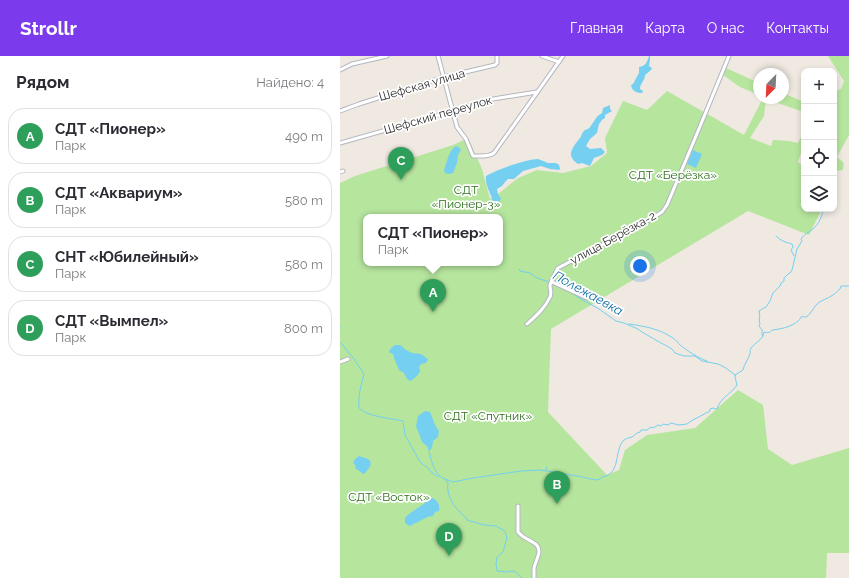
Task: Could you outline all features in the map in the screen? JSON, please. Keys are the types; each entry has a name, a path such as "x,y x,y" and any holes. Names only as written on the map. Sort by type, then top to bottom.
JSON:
{"street":[{"path":"340,70 352,64 387,56"},
{"path":"438,56 458,127 466,139 473,156 489,156 494,153 563,56"},
{"name":"Шефская улица","path":"340,111 358,104 444,78 495,65 497,63 497,56"},
{"path":"542,56 559,62"},
{"name":"улица Берёзка-2","path":"527,324 545,305 550,296 550,285 555,272 560,267 662,212 667,205 729,56"},
{"name":"Шефский переулок","path":"340,143 487,100 537,92"},
{"path":"552,282 587,298"},
{"path":"340,362 348,358"},
{"path":"518,506 518,532 523,538 538,546 539,551 534,569 534,578"}],"green space":[{"path":"828,56 849,56 849,135 837,157 837,90 841,89 844,81"},
{"path":"726,68 753,80 753,92 740,87 723,75"},
{"path":"667,91 744,135 760,104 765,104 764,116 750,138 771,146 773,140 798,143 801,136 801,153 798,162 801,164 801,212 820,212 809,235 748,211 551,329 548,412 607,475 619,470 625,450 647,435 695,428 738,390 763,405 768,449 792,465 849,448 849,553 827,553 826,578 340,578 340,183 355,176 453,145 468,138 482,169 490,199 518,178 537,170 563,173 591,166 607,153 605,138 623,101 647,110"},
{"path":"789,96 801,101 801,111 781,104 789,104"},
{"path":"837,157 844,163 843,170 838,171"}],"water":[{"path":"649,56 649,66 652,68 645,75 641,85 640,89 643,91 642,93 636,92 632,89 631,85 639,73 639,67 645,65"},
{"path":"610,105 610,109 612,111 605,115 605,118 599,124 597,133 590,139 586,146 590,149 601,148 605,152 594,158 590,166 582,163 578,164 574,161 571,154 573,148 583,132 589,128 596,118 602,113 603,108"},
{"path":"456,146 461,150 453,173 445,173 444,170 448,156"},
{"path":"693,150 702,154 696,168 687,164"},
{"path":"538,159 548,163 556,163 559,165 560,169 550,169 541,166 523,171 514,179 508,179 497,189 501,199 496,205 493,202 487,186 486,176 511,165"},
{"path":"395,345 400,345 412,353 421,354 428,359 426,363 421,364 419,367 420,371 415,378 410,381 404,373 399,370 394,355 389,352"},
{"path":"425,411 430,412 439,431 438,437 433,441 432,448 429,451 427,446 422,442 416,426 418,416"},
{"path":"359,456 369,460 371,463 370,467 364,474 355,468 356,466 353,463"},
{"path":"433,498 438,503 439,511 435,512 433,516 427,517 409,526 405,523 405,518 408,515 429,499"}],"waterway":[{"name":"Полежаевка","path":"445,479 453,482 521,471 541,470 596,480 600,479 612,472 615,467 620,446 625,439 632,437 641,430 647,430 658,425 668,425 671,423 679,425 687,424 710,411 710,409 717,409 718,405 737,385 735,375 743,370 751,348 763,336 762,330 759,326 759,311 766,307 773,293 792,270 797,249 802,241 801,239 817,225 823,212"},
{"name":"Полежаевка","path":"776,236 783,241 792,244 793,247 791,250 794,256"},
{"name":"Полежаевка","path":"519,269 520,271 530,273 537,278 549,282"},
{"name":"Полежаевка","path":"763,336 764,332 770,332 772,330 793,325 802,316 807,317 816,305 834,294 840,289 841,286 849,286"},
{"name":"Полежаевка","path":"572,293 616,321 638,329 672,349 675,353 684,356 695,356 702,361 718,364 735,375"},
{"name":"Полежаевка","path":"629,324 663,332 690,352 707,361"},
{"name":"Полежаевка","path":"340,342 364,374 359,395 359,408 373,415 403,421 405,435 420,462 439,477"},
{"name":"Полежаевка","path":"429,451 436,471 448,483 448,490 452,501 467,520 484,525 496,526 505,531 507,538 503,552 497,557 497,571 514,571 522,578"},
{"name":"Полежаевка","path":"543,471 546,470 547,467"}],"place":[{"name":"СНТ «Юбилейный»","path":"401,180"},
{"name":"СДТ «Пионер»","path":"433,312"},
{"name":"СДТ «Аквариум»","path":"557,504"},
{"name":"СДТ «Вымпел»","path":"449,556"}],"park label":[{"name":"СДТ «Берёзка»","path":"673,175"},
{"name":"СДТ «Пионер-3»","path":"466,197"},
{"name":"СДТ «Спутник»","path":"488,416"},
{"name":"СДТ «Восток»","path":"389,497"}]}
